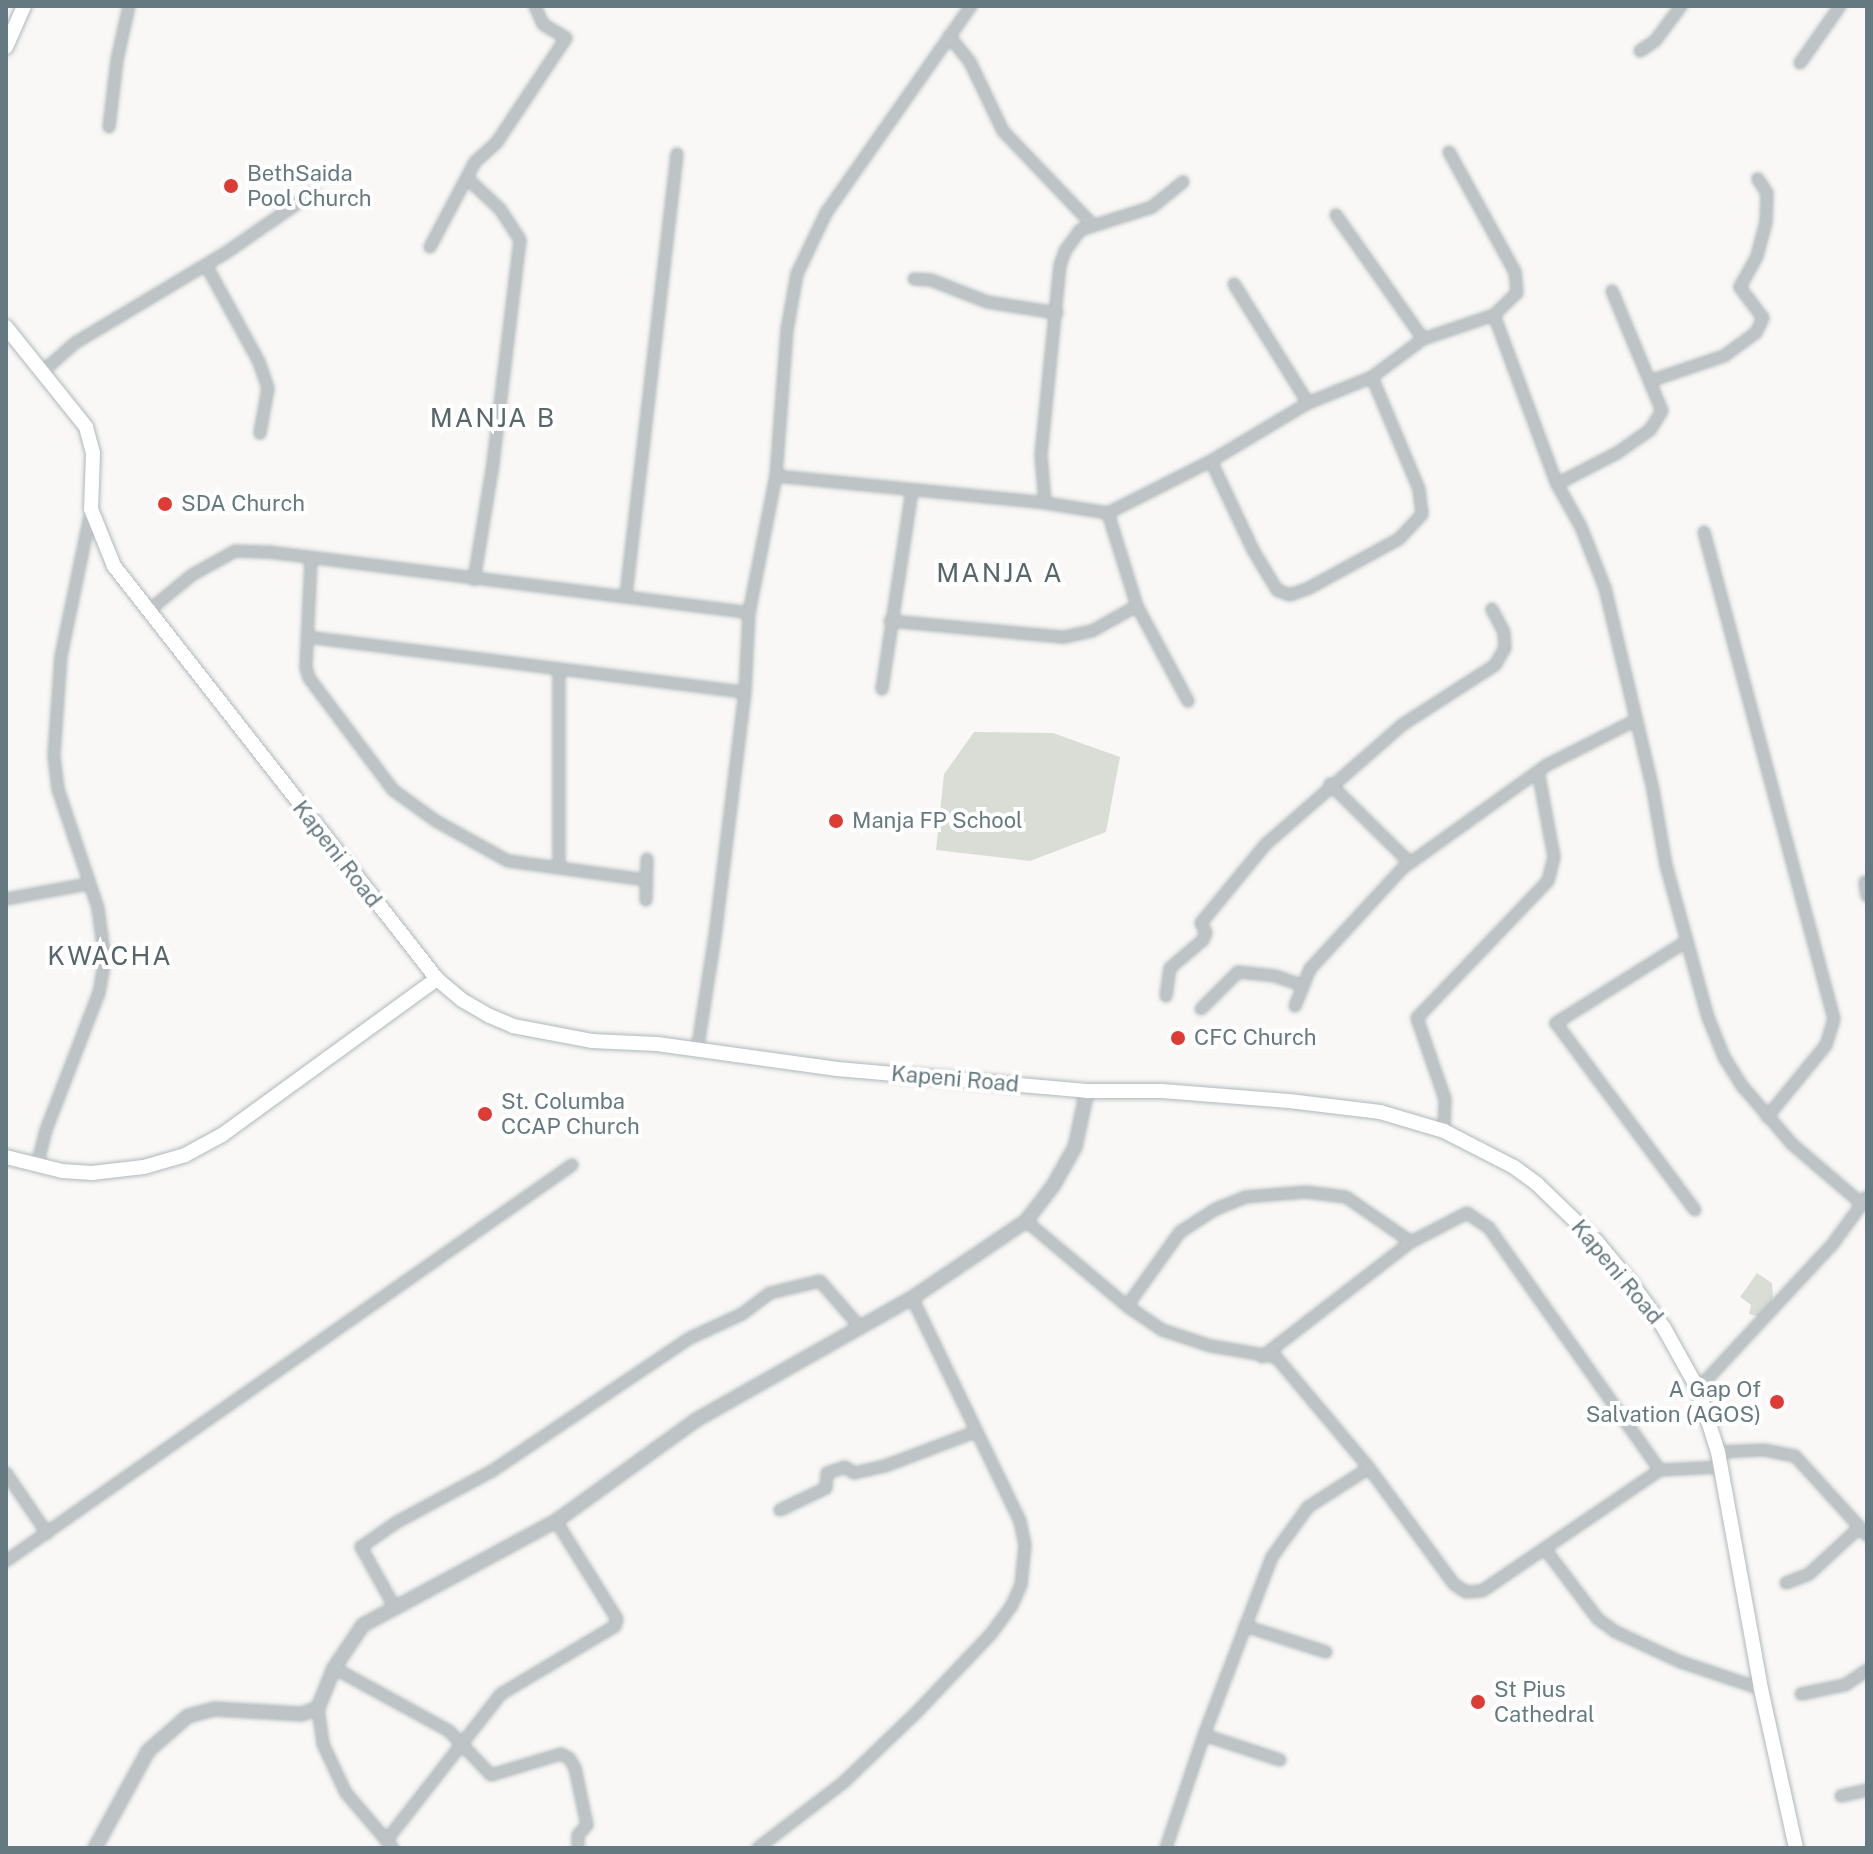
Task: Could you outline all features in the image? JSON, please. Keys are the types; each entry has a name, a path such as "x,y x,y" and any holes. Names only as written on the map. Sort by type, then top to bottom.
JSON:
{"main road":[{"path":"6,47 24,6"},
{"name":"Kapeni Road","path":"6,327 86,427 93,453 91,509 114,566 437,979 462,1000 513,1026 592,1041 657,1044 697,1052 837,1069 1087,1091 1162,1091 1289,1101 1380,1112 1444,1131 1514,1167 1579,1223 1646,1303 1698,1389 1720,1460 1761,1689 1796,1848"},
{"path":"6,1157 62,1171 114,1172 161,1164 185,1155 222,1135 437,979"}],"street":[{"path":"109,127 117,60 129,6"},
{"path":"430,247 475,162 497,142 566,38 543,24 535,6"},
{"path":"697,1052 715,936 745,692 749,613 776,476 787,330 797,274 826,213 971,6"},
{"path":"1640,51 1655,41 1681,6"},
{"path":"1800,63 1840,6"},
{"path":"949,36 970,62 1003,131 1091,223"},
{"path":"776,476 1045,503 1108,513 1211,461 1308,403 1372,377 1423,339 1494,315 1517,293 1515,272 1449,152"},
{"path":"626,595 677,154"},
{"path":"467,178 500,209 520,240 492,470 474,580"},
{"path":"1650,381 1724,356 1756,333 1763,318 1740,287 1757,256 1766,223 1767,193 1758,179"},
{"path":"1045,503 1041,455 1060,265 1065,251 1080,230 1091,223 1152,207 1183,182"},
{"path":"41,373 75,343 206,265 314,192"},
{"path":"1336,215 1423,339"},
{"path":"206,265 259,362 268,388 260,433"},
{"path":"914,279 931,280 987,302 1057,313"},
{"path":"1234,284 1308,403"},
{"path":"1557,484 1617,453 1650,430 1662,411 1612,291"},
{"path":"1494,315 1557,484 1581,527 1605,588 1666,865 1724,1057 1767,1117 1823,1173 1864,1200 1832,1245 1698,1389"},
{"path":"1211,461 1253,550 1277,590 1290,595 1309,588 1399,539 1422,514 1419,489 1372,377"},
{"path":"882,689 912,490"},
{"path":"37,1166 46,1130 91,1017 103,971 104,936 58,789 54,755 61,656 91,509"},
{"path":"1108,513 1137,606 1188,701"},
{"path":"1704,532 1834,1019 1826,1045 1767,1117"},
{"path":"147,612 192,575 235,551 269,552 474,580 626,595 749,613"},
{"path":"311,560 306,668 317,693 393,790 436,821 508,861 646,880"},
{"path":"890,621 1064,637 1092,631 1137,606"},
{"path":"1166,996 1170,968 1203,940 1206,933 1201,923 1265,845 1330,784 1402,725 1495,665 1505,648 1504,632 1492,609"},
{"path":"307,637 745,692"},
{"path":"559,669 559,867"},
{"path":"1295,1006 1301,985 1342,930 1410,863 1538,771 1636,720"},
{"path":"1444,1131 1445,1099 1417,1018 1548,881 1554,857 1538,771"},
{"path":"1330,784 1410,863"},
{"path":"646,900 647,859"},
{"path":"1865,882 1867,896"},
{"path":"6,899 88,884"},
{"path":"1687,941 1556,1023 1695,1210"},
{"path":"1201,1009 1238,972 1275,976 1301,985"},
{"path":"556,1521 617,1619 615,1626 501,1694 390,1844 361,1814 323,1744 318,1708 334,1668 354,1633 394,1606 556,1521 696,1420 912,1298 1026,1221 1053,1186 1075,1147 1087,1091"},
{"path":"6,1561 572,1165"},
{"path":"1127,1306 1180,1232 1216,1209 1245,1197 1306,1192 1346,1197 1411,1242"},
{"path":"1262,1357 1411,1242 1460,1214 1477,1217 1660,1470"},
{"path":"1026,1221 1127,1306 1162,1330 1262,1357 1276,1357 1369,1468 1458,1589 1482,1591 1660,1470 1764,1450 1795,1456 1864,1531 1809,1574 1786,1583"},
{"path":"394,1606 361,1547 397,1522 492,1471 690,1338 742,1314 770,1293 820,1281 859,1326"},
{"path":"758,1848 844,1782 915,1714 991,1634 1012,1605 1021,1585 1024,1564 1020,1521 912,1298"},
{"path":"780,1510 826,1488 827,1473 845,1467 854,1473 885,1466 975,1432"},
{"path":"1169,1847 1204,1735 1272,1557 1308,1507 1369,1468"},
{"path":"6,1473 47,1533"},
{"path":"1545,1549 1598,1619 1616,1632 1693,1667 1761,1689"},
{"path":"1245,1626 1326,1652"},
{"path":"334,1668 392,1698 463,1742 491,1775 561,1754 569,1758 587,1825 578,1835 578,1848"},
{"path":"1801,1694 1845,1685 1867,1670"},
{"path":"95,1848 148,1751 188,1716 215,1709 302,1714 318,1708"},
{"path":"1204,1735 1280,1760"},
{"path":"1841,1796 1867,1790"}],"shaded area":[{"path":"974,732 1053,733 1120,757 1106,832 1030,861 936,850 944,774"},
{"path":"1757,1273 1772,1283 1773,1297 1763,1318 1749,1314 1751,1305 1740,1297"}],"place":[{"name":"BethSaida Pool Church","path":"231,186"},
{"name":"SDA Church","path":"165,504"},
{"name":"Manja FP School","path":"836,821"},
{"name":"CFC Church","path":"1178,1038"},
{"name":"St. Columba CCAP Church","path":"485,1114"},
{"name":"A Gap Of Salvation (AGOS)","path":"1777,1402"},
{"name":"St Pius Cathedral","path":"1478,1702"}],"district":[{"name":"MANJA B","path":"493,418"},
{"name":"MANJA A","path":"1000,573"},
{"name":"KWACHA","path":"110,956"}]}
